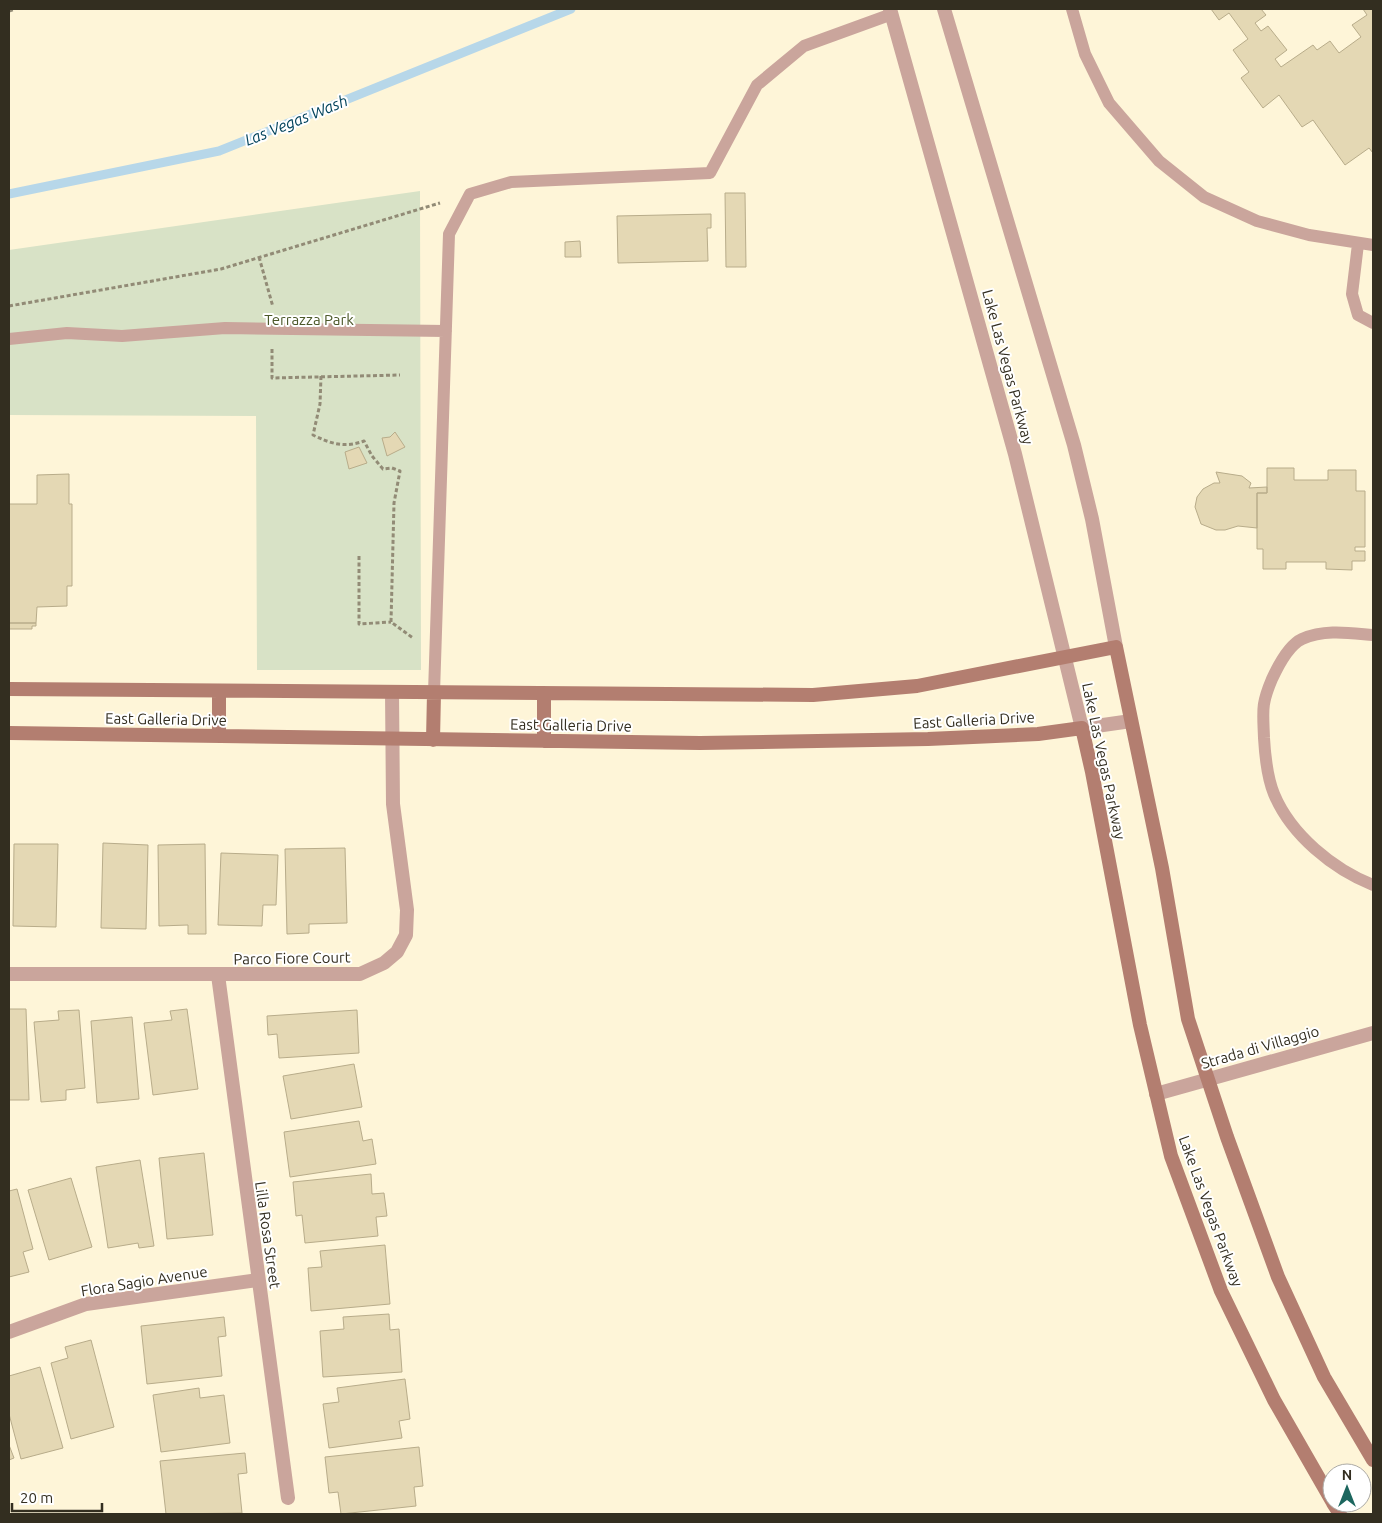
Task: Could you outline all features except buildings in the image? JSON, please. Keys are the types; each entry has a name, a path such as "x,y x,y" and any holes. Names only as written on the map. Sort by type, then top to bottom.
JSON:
{"main road":[{"name":"East Galleria Drive","path":"9,689 813,695 918,686 1064,659 1116,647"},
{"path":"1116,647 1162,868 1188,1019 1278,1277 1324,1378 1373,1460"},
{"path":"219,691 219,736"},
{"path":"433,740 434,693"},
{"path":"544,693 544,741"},
{"name":"East Galleria Drive","path":"9,734 700,743 928,739 1038,734 1082,728"},
{"name":"Lake Las Vegas Parkway","path":"1082,728 1140,1025 1171,1156 1221,1292 1274,1400 1322,1484"}],"street":[{"path":"944,9 1074,445 1092,519 1116,647"},
{"name":"Lake Las Vegas Parkway","path":"891,12 1015,454 1082,728"},
{"name":"Parco Fiore Court","path":"9,974 360,974 384,963 397,952 406,935 407,910 393,804 392,692"},
{"name":"East Galleria Drive","path":"1082,728 1131,721"},
{"name":"Lilla Rosa Street","path":"218,975 288,1498"},
{"name":"Strada di Villaggio","path":"1156,1094 1373,1033"},
{"name":"Flora Sagio Avenue","path":"9,1332 86,1304 258,1280"}],"lane":[{"path":"1072,9 1085,54 1109,103 1159,161 1204,197 1257,221 1309,235 1373,245"},
{"path":"434,693 449,234 470,194 511,182 710,173 757,85 804,46 891,12"},
{"path":"1358,244 1352,294 1358,315 1373,323"},
{"path":"9,339 67,333 122,336 225,328 446,331"},
{"path":"1373,634 1324,632 1300,640 1279,664 1262,701 1265,754 1274,794 1294,827 1322,855 1362,881 1373,885"}],"path":[{"path":"9,11 14,9"},
{"path":"9,306 221,269 470,194"},
{"path":"259,257 274,311"},
{"path":"272,346 272,378 400,375"},
{"path":"321,376 320,404 313,435 325,442 350,446 364,441 372,456 383,469 392,468 400,471 394,503 391,622"},
{"path":"358,556 358,624 391,622 417,641"}],"green space":[{"name":"Terrazza Park","path":"420,191 421,670 257,670 256,416 9,415 9,250"}],"waterway":[{"name":"Las Vegas Wash","path":"9,194 219,151 571,9"}]}
